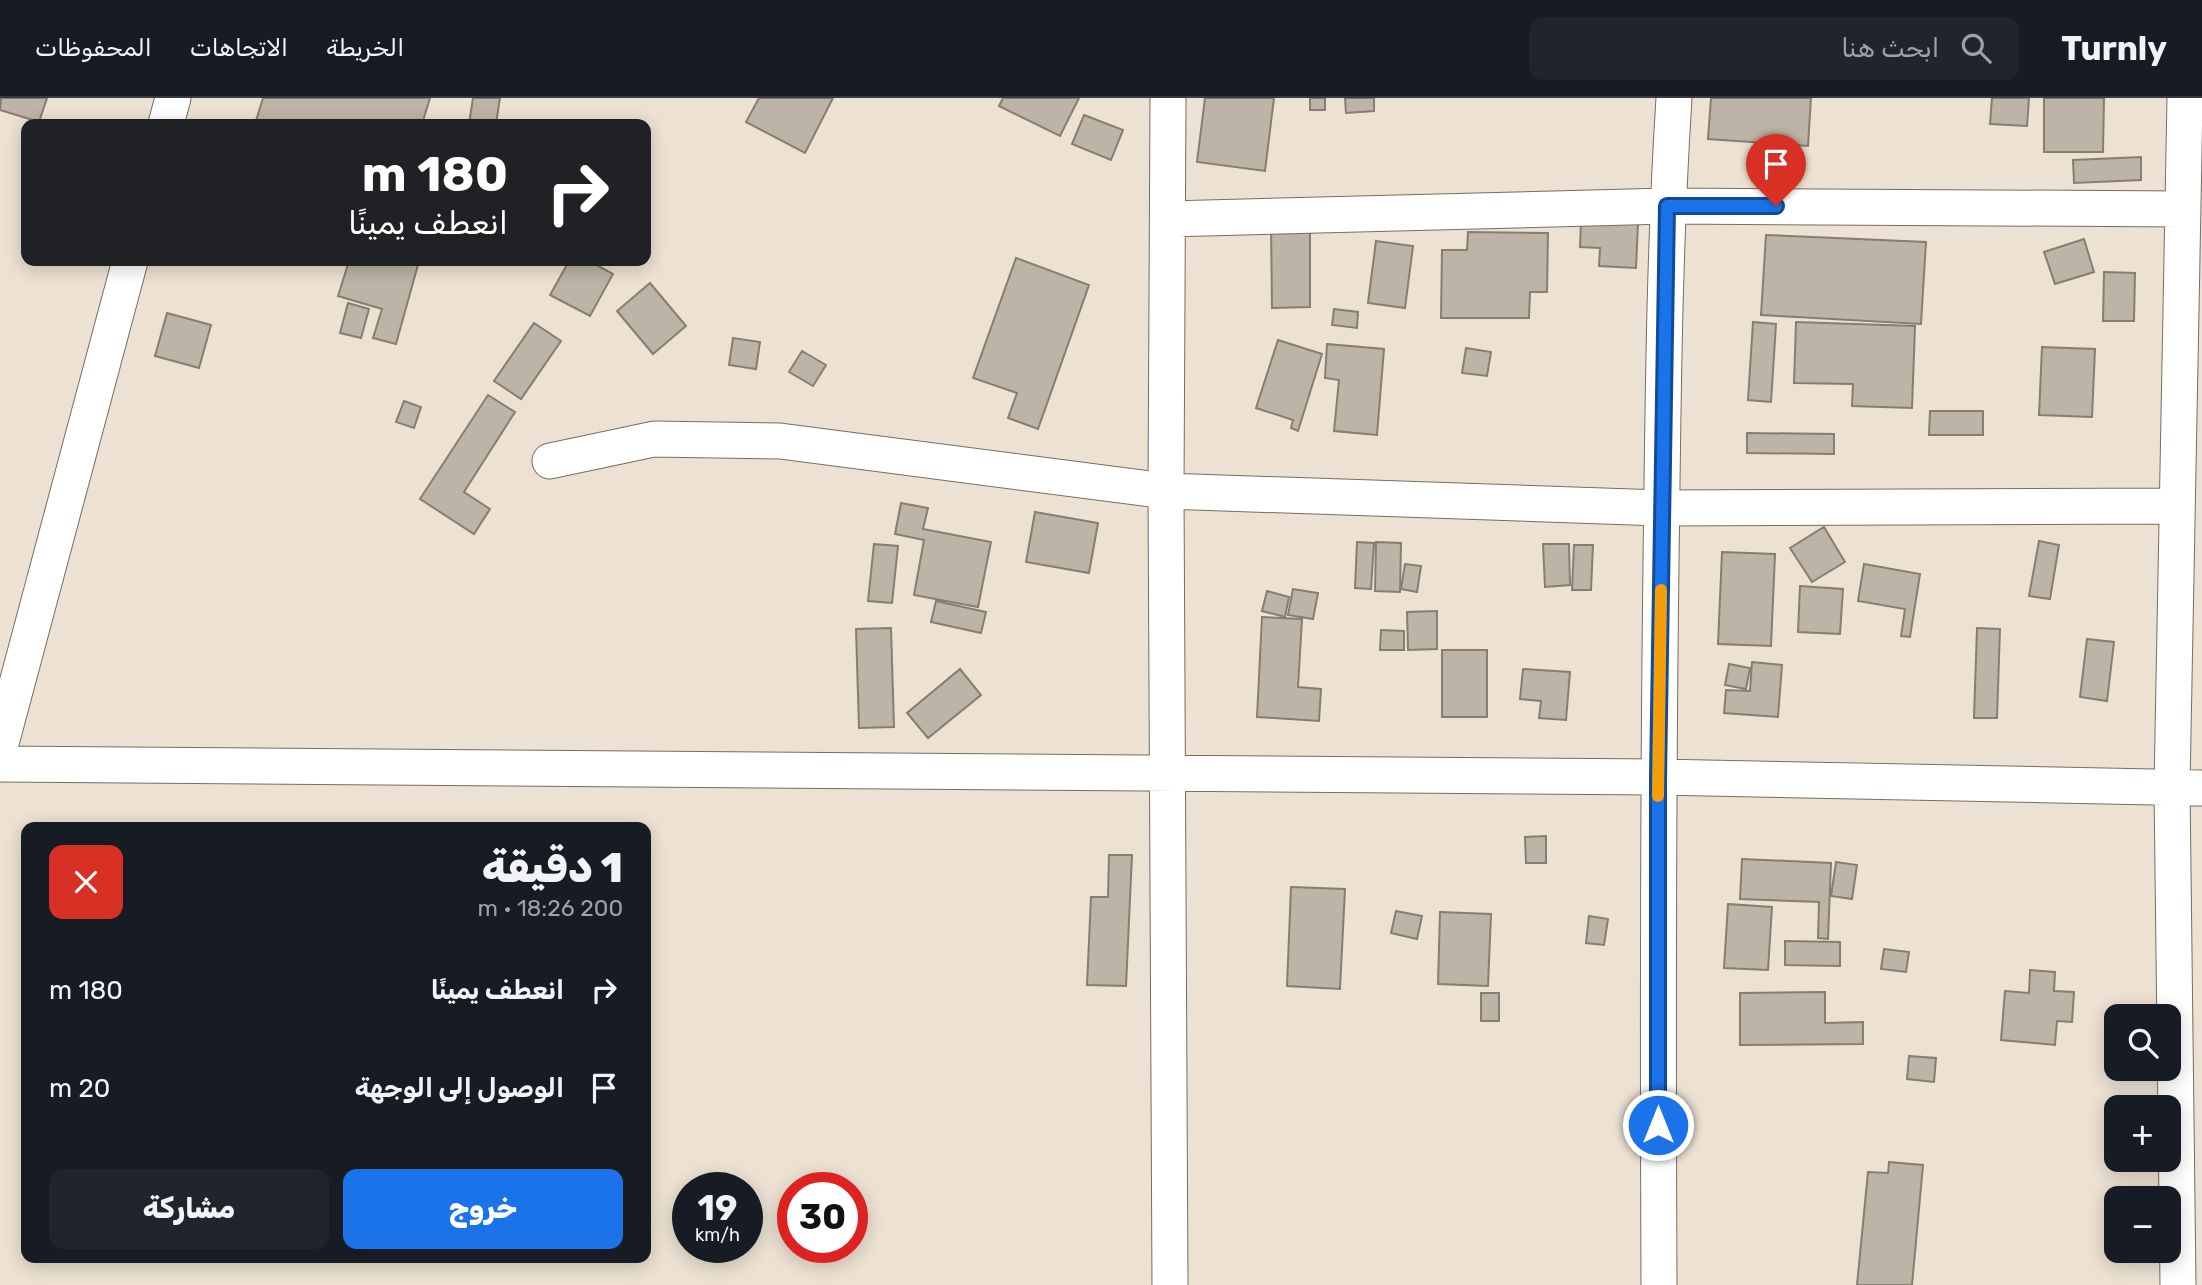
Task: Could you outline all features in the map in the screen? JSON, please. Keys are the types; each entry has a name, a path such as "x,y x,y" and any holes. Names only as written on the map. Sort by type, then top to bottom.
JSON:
{"street":[{"path":"167,119 173,98"},
{"path":"1168,98 1166,491 1170,1285"},
{"path":"1658,1285 1661,508 1667,206 1674,98"},
{"path":"2178,1285 2187,788 2177,506 2185,98"},
{"path":"1168,219 1667,206 2183,209"},
{"path":"0,747 129,266"},
{"path":"550,461 654,439 780,441 1166,491 1661,508 2177,506"},
{"path":"0,764 1658,778 2187,788"}],"building":[{"path":"1,98 47,98 40,119 29,119 0,110"},
{"path":"263,98 430,98 424,119 257,119"},
{"path":"473,98 500,98 497,119 470,119"},
{"path":"759,98 833,98 805,153 746,122"},
{"path":"1003,98 1079,98 1060,136 999,106"},
{"path":"1205,98 1274,98 1265,171 1197,162"},
{"path":"1310,98 1325,98 1325,110 1310,110"},
{"path":"1345,98 1374,98 1374,111 1346,113"},
{"path":"1711,98 1811,98 1808,146 1708,139"},
{"path":"1992,98 2029,98 2027,126 1990,124"},
{"path":"2044,98 2104,98 2103,152 2044,152"},
{"path":"1084,115 1123,130 1111,160 1072,144"},
{"path":"2141,157 2141,180 2074,183 2073,160"},
{"path":"1581,221 1638,223 1636,268 1599,266 1600,248 1580,247"},
{"path":"1271,224 1310,224 1310,307 1272,308"},
{"path":"1468,232 1548,233 1547,292 1530,292 1529,318 1441,318 1442,250 1467,250"},
{"path":"1766,235 1926,242 1921,324 1761,315"},
{"path":"2084,239 2094,272 2055,284 2044,252"},
{"path":"1376,241 1413,246 1405,308 1368,303"},
{"path":"1016,258 1089,285 1038,429 1008,418 1017,393 973,378"},
{"path":"347,266 418,266 396,344 373,338 382,309 338,296"},
{"path":"566,266 598,266 613,274 590,316 550,295"},
{"path":"2104,272 2135,273 2134,321 2103,321"},
{"path":"650,283 686,326 653,354 617,311"},
{"path":"348,303 369,309 361,338 340,333"},
{"path":"1334,309 1358,312 1357,328 1332,325"},
{"path":"167,313 211,325 199,368 155,356"},
{"path":"1753,322 1776,324 1771,402 1748,400"},
{"path":"1796,322 1915,326 1912,408 1852,406 1853,384 1794,383"},
{"path":"534,323 561,341 521,399 494,381"},
{"path":"733,338 760,342 756,369 729,365"},
{"path":"1278,340 1322,354 1298,431 1291,428 1293,420 1256,408"},
{"path":"1327,344 1384,349 1377,435 1334,431 1339,380 1325,378"},
{"path":"2042,347 2095,349 2092,417 2039,415"},
{"path":"1466,348 1491,352 1487,376 1462,373"},
{"path":"802,351 826,365 813,386 789,372"},
{"path":"488,395 515,412 464,492 490,509 474,534 420,499"},
{"path":"404,401 421,407 414,428 396,422"},
{"path":"1930,411 1983,411 1983,435 1929,435"},
{"path":"1747,433 1834,434 1834,454 1747,453"},
{"path":"901,503 928,508 923,529 991,542 978,607 914,595 924,540 895,534"},
{"path":"1035,512 1098,523 1089,573 1026,562"},
{"path":"1824,527 1845,562 1812,582 1790,548"},
{"path":"2039,541 2059,545 2050,599 2029,596"},
{"path":"1357,542 1374,543 1371,589 1355,588"},
{"path":"1376,542 1401,543 1400,592 1375,591"},
{"path":"874,544 898,546 892,603 868,601"},
{"path":"1543,544 1569,544 1570,585 1545,587"},
{"path":"1574,545 1593,545 1591,590 1572,590"},
{"path":"1722,552 1775,554 1771,646 1718,644"},
{"path":"1405,564 1421,566 1417,592 1401,589"},
{"path":"1864,564 1920,574 1910,637 1901,636 1905,609 1858,601"},
{"path":"1800,586 1843,589 1840,634 1798,632"},
{"path":"1293,589 1318,593 1313,619 1288,615"},
{"path":"1267,591 1289,597 1285,617 1262,611"},
{"path":"936,601 986,612 981,633 931,622"},
{"path":"1437,611 1437,649 1408,650 1407,612"},
{"path":"1262,617 1302,619 1298,687 1321,689 1319,721 1257,717"},
{"path":"891,628 894,727 859,728 856,629"},
{"path":"1977,628 2000,629 1997,718 1974,718"},
{"path":"1381,630 1404,631 1404,650 1380,650"},
{"path":"2087,639 2114,642 2107,701 2080,697"},
{"path":"1442,650 1487,650 1487,717 1442,717"},
{"path":"1752,662 1782,665 1778,717 1724,713 1726,690 1750,691"},
{"path":"1729,664 1750,668 1746,689 1725,685"},
{"path":"960,669 981,695 928,738 907,713"},
{"path":"1523,669 1570,672 1566,720 1539,718 1541,701 1520,699"},
{"path":"1546,836 1546,863 1526,863 1525,837"},
{"path":"1109,855 1132,855 1126,986 1087,985 1091,897 1108,897"},
{"path":"1742,859 1831,863 1828,939 1818,938 1819,902 1740,899"},
{"path":"1836,862 1857,865 1852,899 1831,896"},
{"path":"1291,887 1345,889 1340,989 1287,986"},
{"path":"1728,904 1772,907 1768,970 1724,968"},
{"path":"1396,911 1422,916 1417,939 1391,933"},
{"path":"1440,912 1491,914 1488,986 1438,984"},
{"path":"1589,916 1608,919 1604,945 1586,943"},
{"path":"1785,941 1840,942 1840,966 1785,965"},
{"path":"1884,949 1909,952 1906,972 1881,969"},
{"path":"2030,970 2055,972 2054,991 2074,992 2072,1022 2057,1021 2055,1045 2001,1040 2005,991 2029,993"},
{"path":"1825,992 1825,1023 1863,1022 1863,1044 1740,1045 1740,993"},
{"path":"1481,993 1499,993 1499,1021 1481,1021"},
{"path":"1909,1056 1936,1058 1934,1082 1907,1079"},
{"path":"1889,1162 1923,1165 1912,1285 1857,1285 1868,1172 1888,1173"}],"slow traffic":[{"path":"1658,796 1661,590"}],"route":[{"path":"1658,1125 1658,778 1667,206 1776,206"}]}
